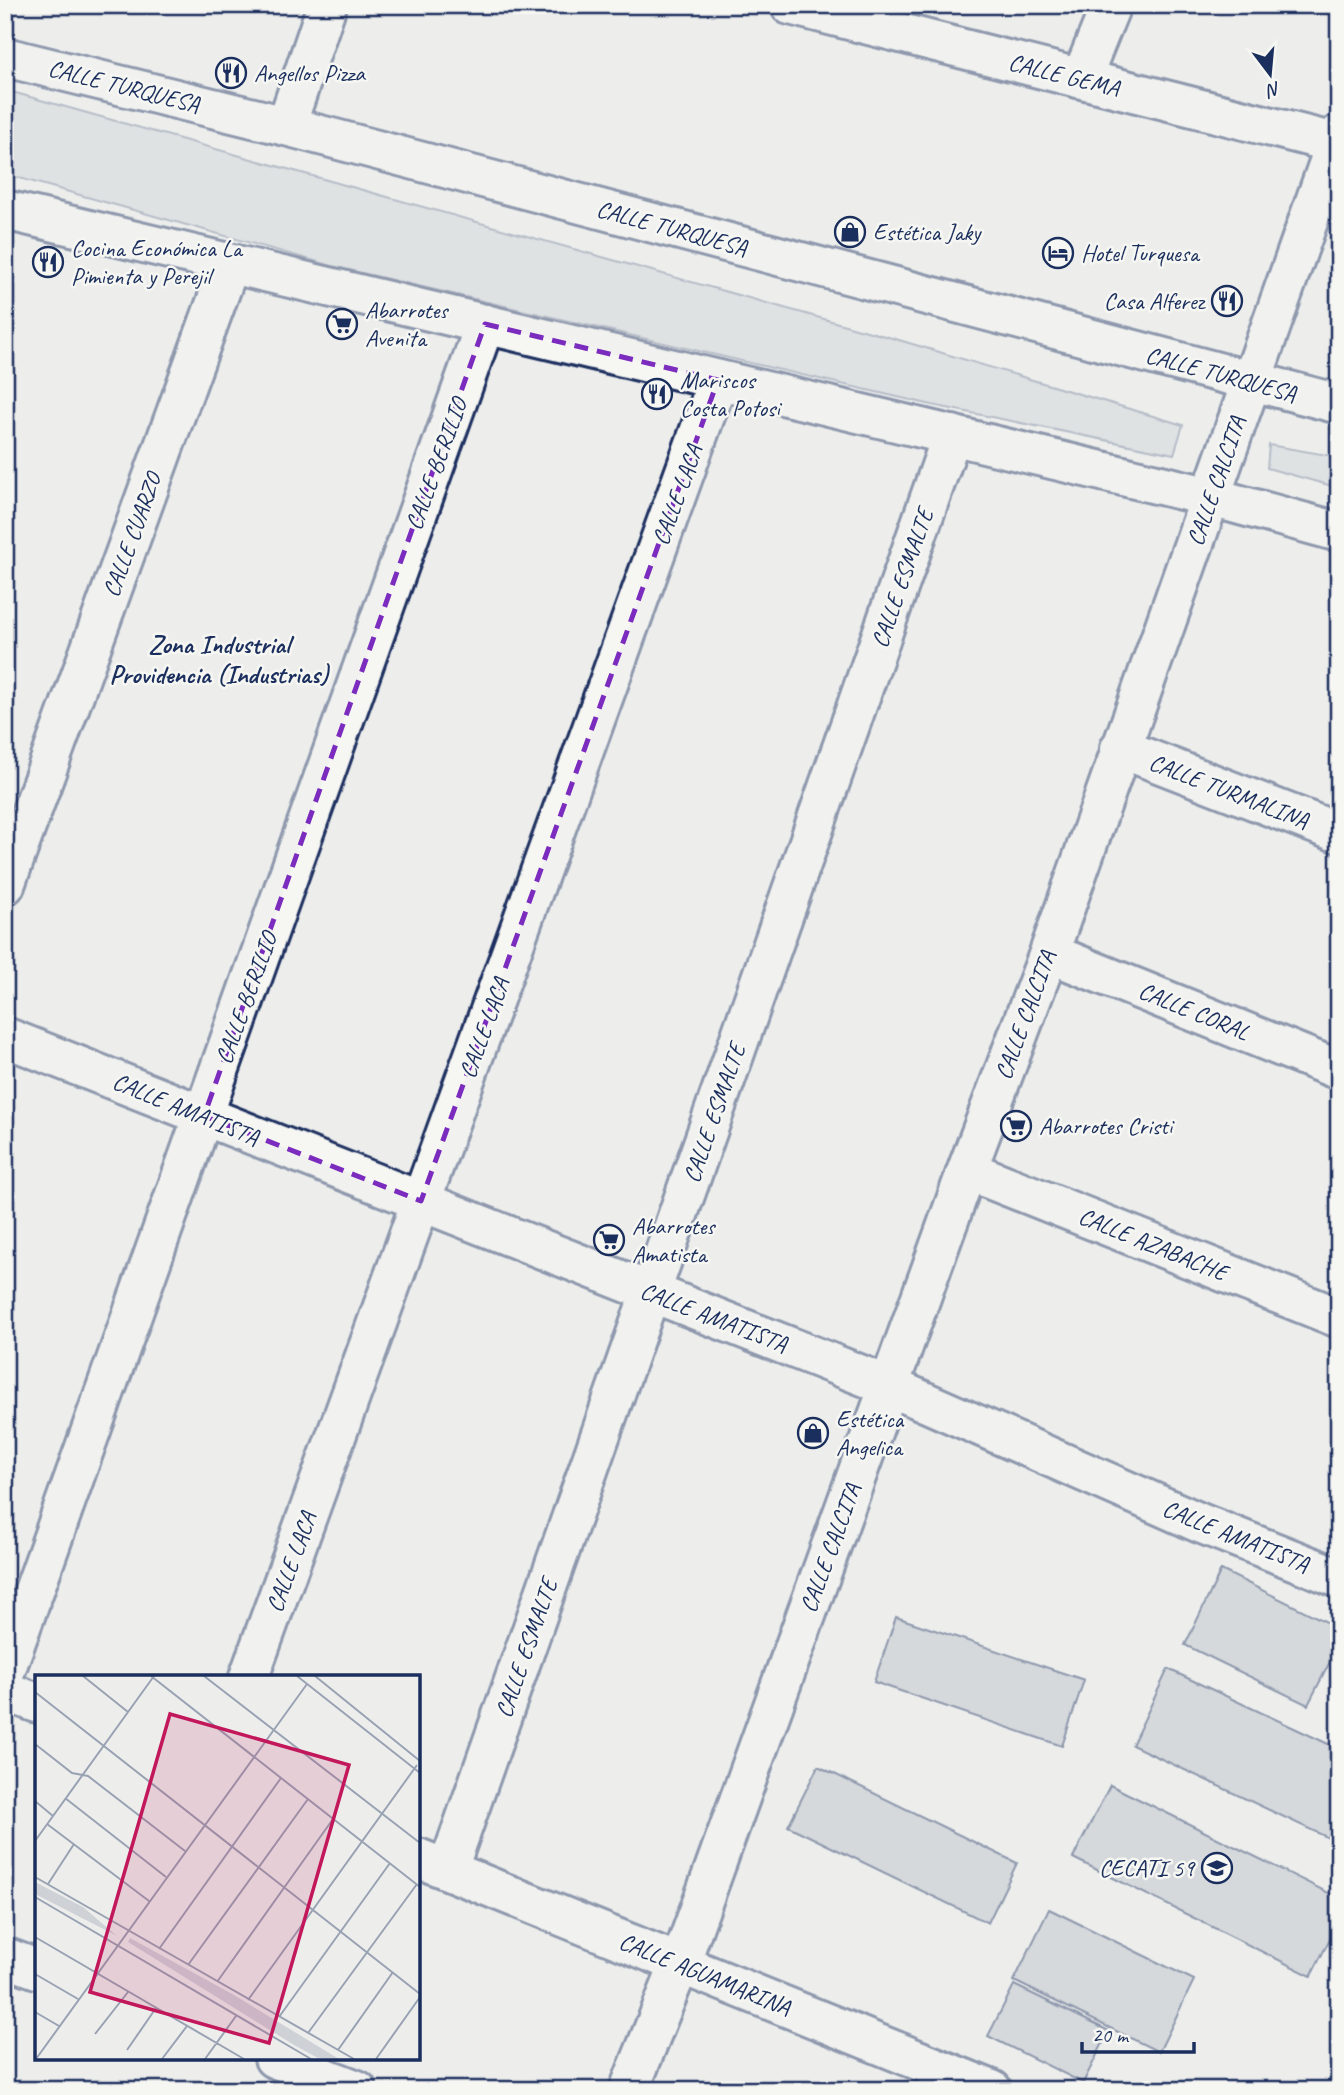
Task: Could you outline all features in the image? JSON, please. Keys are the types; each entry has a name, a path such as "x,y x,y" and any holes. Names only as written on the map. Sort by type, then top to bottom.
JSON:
{"street":[{"path":"286,126 327,5"},
{"name":"CALLE GEMA","path":"790,5 855,13 1081,79 1338,141"},
{"path":"1081,79 1111,5"},
{"name":"CALLE TURQUESA","path":"5,57 286,126 1339,404"},
{"name":"CALLE CALCITA","path":"629,2090 680,1964 967,1170 1049,953 1338,141"},
{"path":"5,210 1211,497 1339,531"},
{"name":"CALLE CUARZO","path":"5,885 230,264"},
{"name":"CALLE BERILIO","path":"5,1672 485,324"},
{"name":"CALLE LACA","path":"250,1675 718,380"},
{"name":"CALLE ESMALTE","path":"433,1864 651,1293 952,435"},
{"name":"CALLE TURMALINA","path":"1120,748 1339,833"},
{"name":"CALLE CORAL","path":"1049,953 1339,1070"},
{"name":"CALLE AMATISTA","path":"5,1037 889,1386 1200,1523 1339,1578"},
{"name":"CALLE AZABACHE","path":"967,1170 1339,1318"},
{"path":"5,1690 35,1702"},
{"name":"CALLE AGUAMARINA","path":"433,1864 992,2090"},
{"path":"5,1957 35,1968"},
{"path":"279,2060 357,2090"}],"highlighted area":[{"path":"485,324 718,380 421,1201 204,1116"}],"shaded area":[{"path":"5,90 899,340 1183,425 1174,454 932,405 336,267 5,174"},
{"path":"1269,445 1339,457 1339,488 1267,468"}],"building":[{"path":"1221,1570 1339,1628 1339,1644 1308,1705 1185,1645"},
{"path":"896,1617 1084,1680 1062,1746 874,1682"},
{"path":"1168,1669 1339,1749 1339,1843 1132,1745"},
{"path":"818,1766 1017,1863 988,1923 788,1826"},
{"path":"1110,1785 1339,1898 1339,1921 1311,1976 1073,1858"},
{"path":"1049,1909 1194,1980 1159,2052 1014,1981"},
{"path":"1014,1985 1109,2031 1083,2083 988,2036"}],"place":[{"name":"Angellos Pizza","path":"231,73"},
{"name":"Estética Jaky","path":"850,232"},
{"name":"Hotel Turquesa","path":"1058,253"},
{"name":"Cocina Económica La Pimienta y Perejil","path":"48,262"},
{"name":"Casa Alferez","path":"1227,301"},
{"name":"Abarrotes Avenita","path":"342,324"},
{"name":"Mariscos Costa Potosi","path":"657,394"},
{"name":"Abarrotes Cristi","path":"1016,1126"},
{"name":"Abarrotes Amatista","path":"609,1240"},
{"name":"Estética Angelica","path":"813,1433"},
{"name":"CECATI 59","path":"1217,1868"}],"district":[{"name":"Zona Industrial Providencia (Industrias)","path":"219,659"}]}
